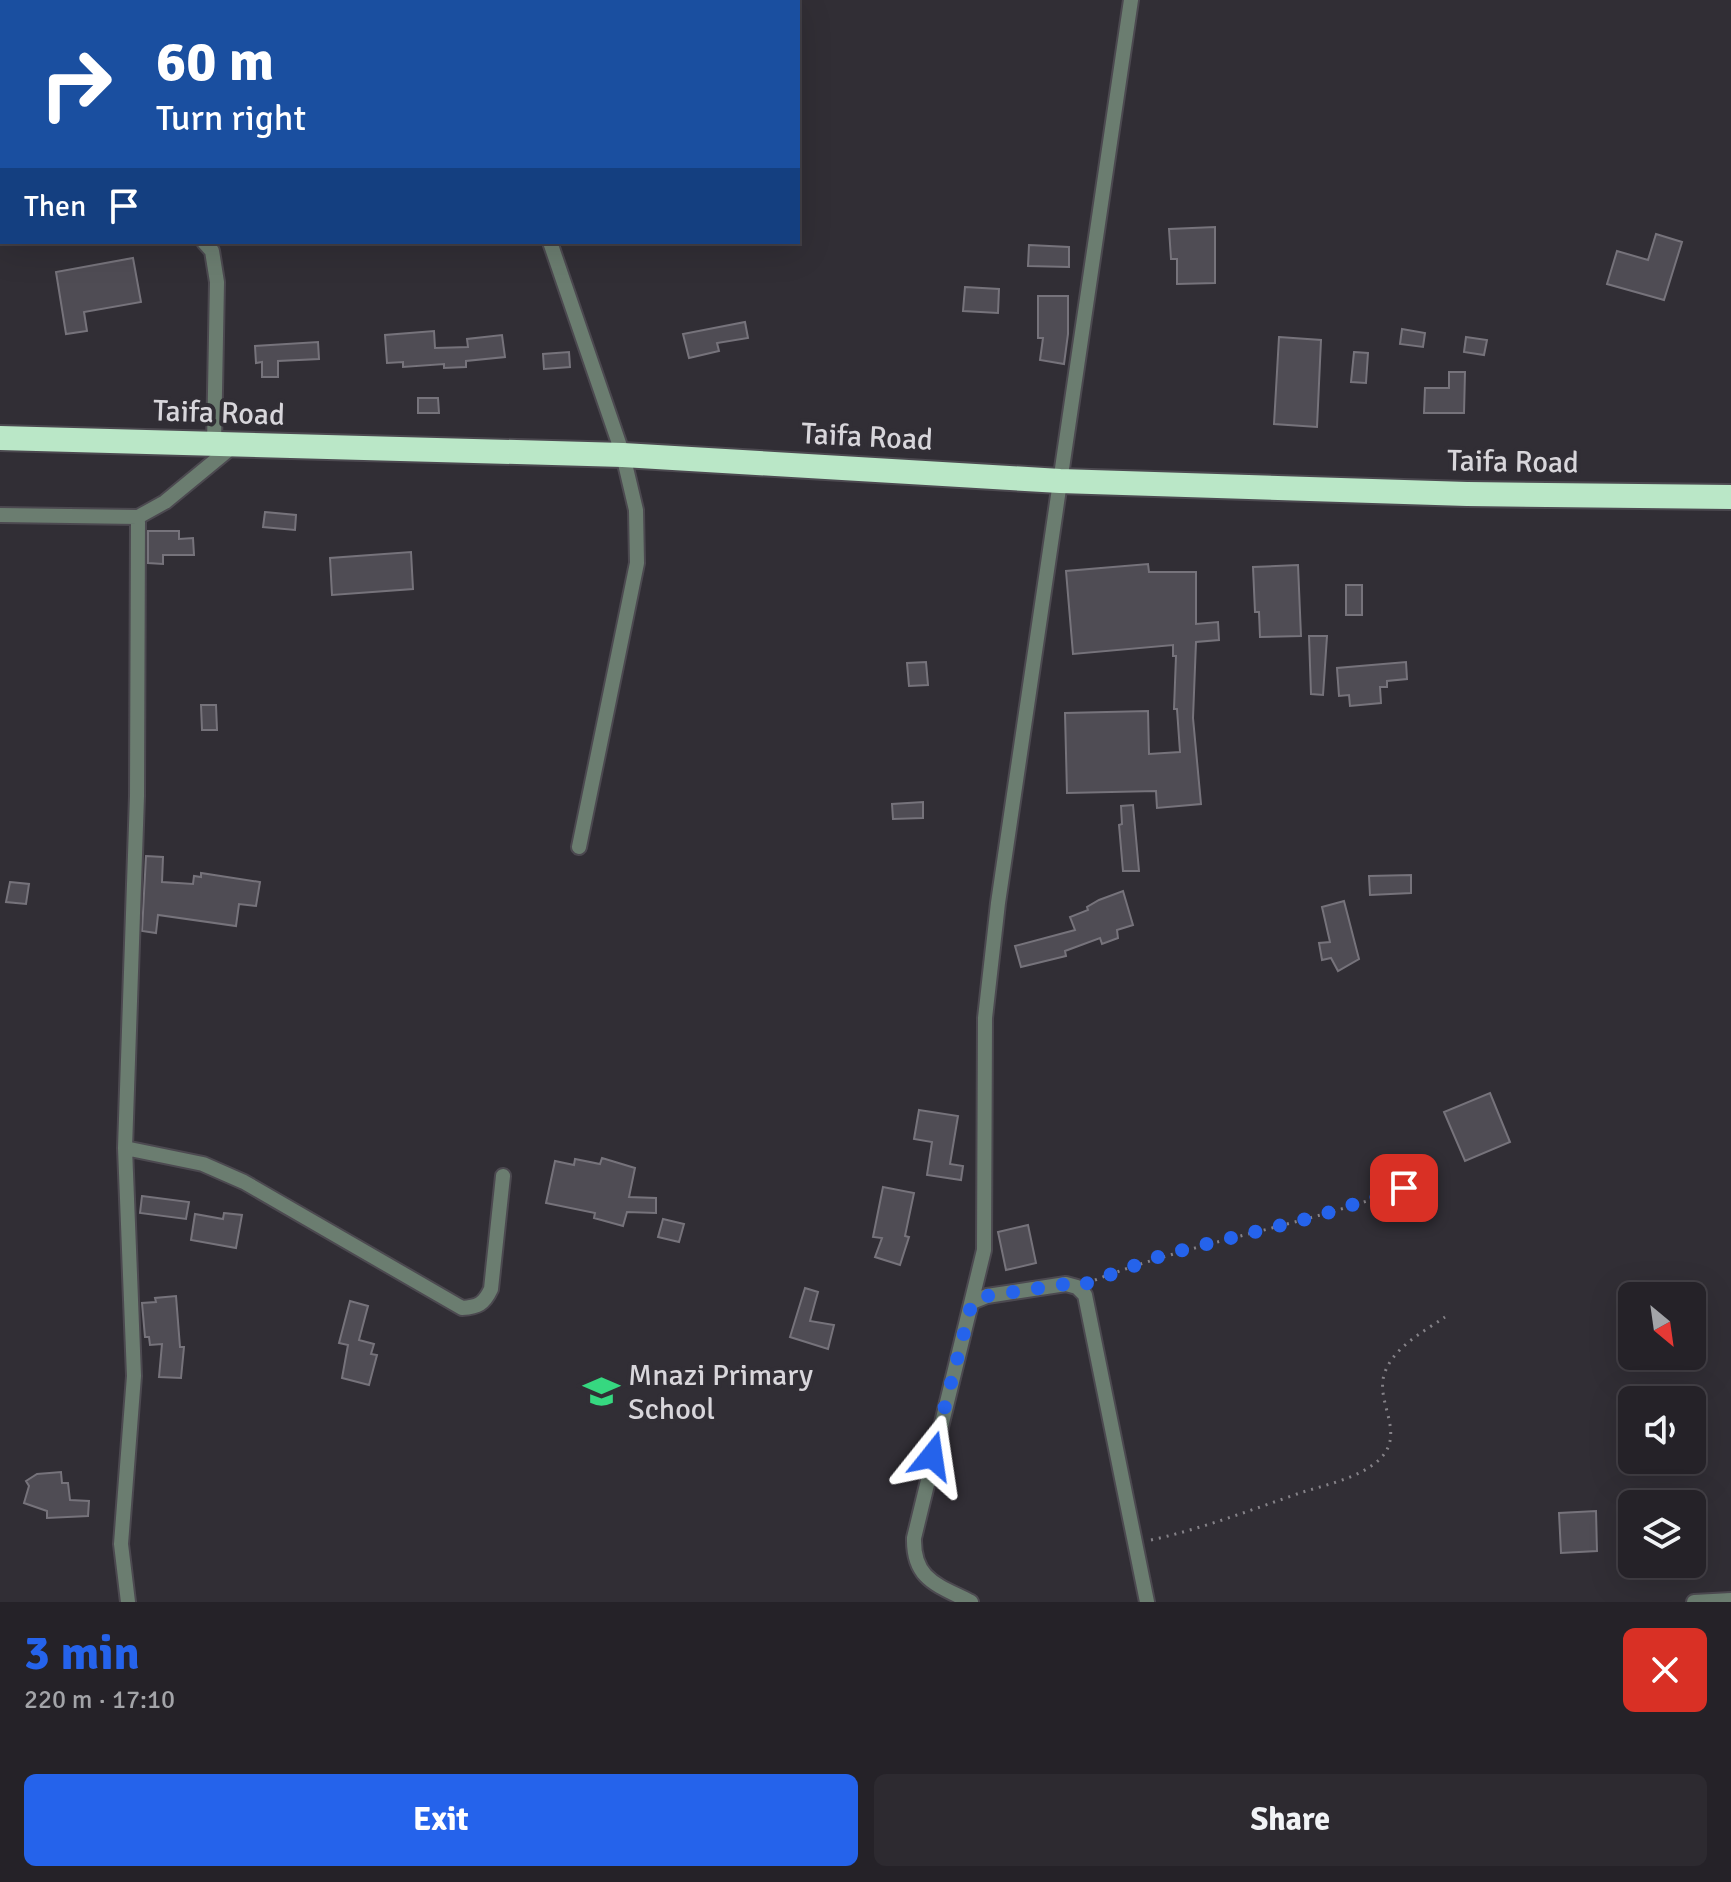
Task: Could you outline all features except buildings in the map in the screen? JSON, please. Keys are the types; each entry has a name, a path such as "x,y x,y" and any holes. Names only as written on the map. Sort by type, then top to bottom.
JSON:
{"highway":[{"name":"Taifa Road","path":"0,438 623,455 1060,481 1467,494 1731,497"}],"street":[{"path":"971,1602 932,1583 920,1570 914,1554 917,1518 984,1250 985,1018 998,903 1131,0"},
{"path":"0,515 138,517 165,502 223,446 217,282 212,251 206,244"},
{"path":"551,244 623,455 636,510 637,563 579,847"},
{"path":"128,1602 121,1544 134,1376 125,1148 137,796 138,517"},
{"path":"125,1148 203,1164 244,1182 462,1308 476,1307 485,1302 491,1289 503,1176"},
{"path":"972,1302 987,1296 1066,1284 1077,1287 1085,1295 1147,1602"},
{"path":"1694,1602 1731,1600"}],"path":[{"path":"1077,1287 1163,1255 1318,1216 1404,1188"},
{"path":"1135,1544 1188,1532 1343,1480 1381,1457 1392,1422 1383,1395 1384,1376 1393,1359 1412,1339 1445,1317"}],"place":[{"name":"Mnazi Primary School","path":"602,1392"}],"route":[{"path":"932,1456 972,1302 987,1296 1066,1284 1077,1287 1163,1255 1318,1216 1404,1188"}]}
